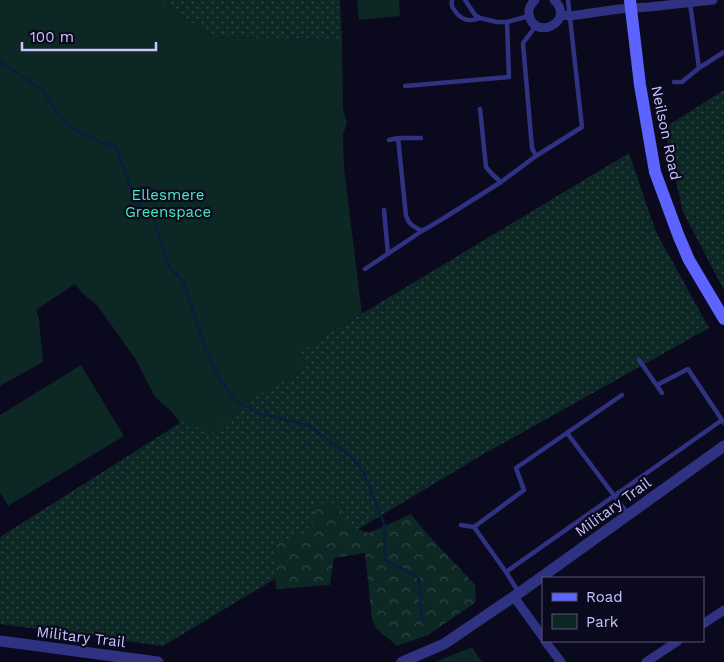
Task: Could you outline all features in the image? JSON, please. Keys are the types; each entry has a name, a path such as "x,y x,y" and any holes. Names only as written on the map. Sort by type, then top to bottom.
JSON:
{"main road":[{"name":"Neilson Road","path":"630,4 640,85 654,172 679,237 724,319"}],"street":[{"path":"534,0 530,5 529,16 536,26 546,28 551,27 559,20 559,5 554,0"},
{"path":"560,15 570,16 630,4 690,3 713,0"},
{"name":"Military Trail","path":"402,662 444,644 517,595 724,446"},
{"path":"517,595 542,635"},
{"path":"704,623 724,610"},
{"name":"Military Trail","path":"0,641 155,662"},
{"path":"547,642 561,662"},
{"path":"646,662 676,642"}],"lane":[{"path":"452,0 452,7 464,20 480,18"},
{"path":"465,0 475,15 480,18 497,22 508,22 529,16"},
{"path":"365,269 501,182 536,156 582,127 568,0"},
{"path":"690,3 699,68"},
{"path":"405,86 509,77 508,22"},
{"path":"536,26 523,43 532,148 536,156"},
{"path":"674,82 682,82 699,68 724,52"},
{"path":"480,109 486,167 501,182"},
{"path":"398,138 406,216 408,222 422,231"},
{"path":"389,140 421,138"},
{"path":"384,210 388,254"},
{"path":"639,360 662,393"},
{"path":"506,572 723,421 688,369 657,385"},
{"path":"461,525 474,527 524,490 516,468 622,395"},
{"path":"567,433 629,514"},
{"path":"474,527 506,572 517,595"}],"green space":[{"name":"Ellesmere Greenspace","path":"0,0 159,0 212,37 342,39 343,109 347,122 343,135 344,168 362,313 299,352 304,361 299,373 244,403 213,433 183,422 180,423 172,412 155,397 136,360 97,305 83,294 75,284 36,310 39,319 43,362 0,386"},
{"path":"159,0 340,0 342,39 212,37"},
{"path":"357,0 399,0 400,16 359,20"},
{"path":"724,90 724,290 683,212 664,128"},
{"path":"629,153 656,232 709,328 482,455 163,646 0,624 0,537 180,423"},
{"path":"81,365 124,436 8,506 0,492 0,415"},
{"path":"331,502 341,510 352,527 369,533 411,514 475,585 476,602 428,635 397,646 376,628 372,619 365,553 334,558 330,585 276,589 273,544 311,533 315,508 321,504"},
{"path":"472,647 482,662 435,662"}],"waterway":[{"path":"0,61 43,91 67,125 87,137 116,147 136,202 153,216 169,267 183,281 206,350 220,380 237,401 258,413 307,425 350,456 364,473 384,524 385,560 419,578 422,619"}]}
